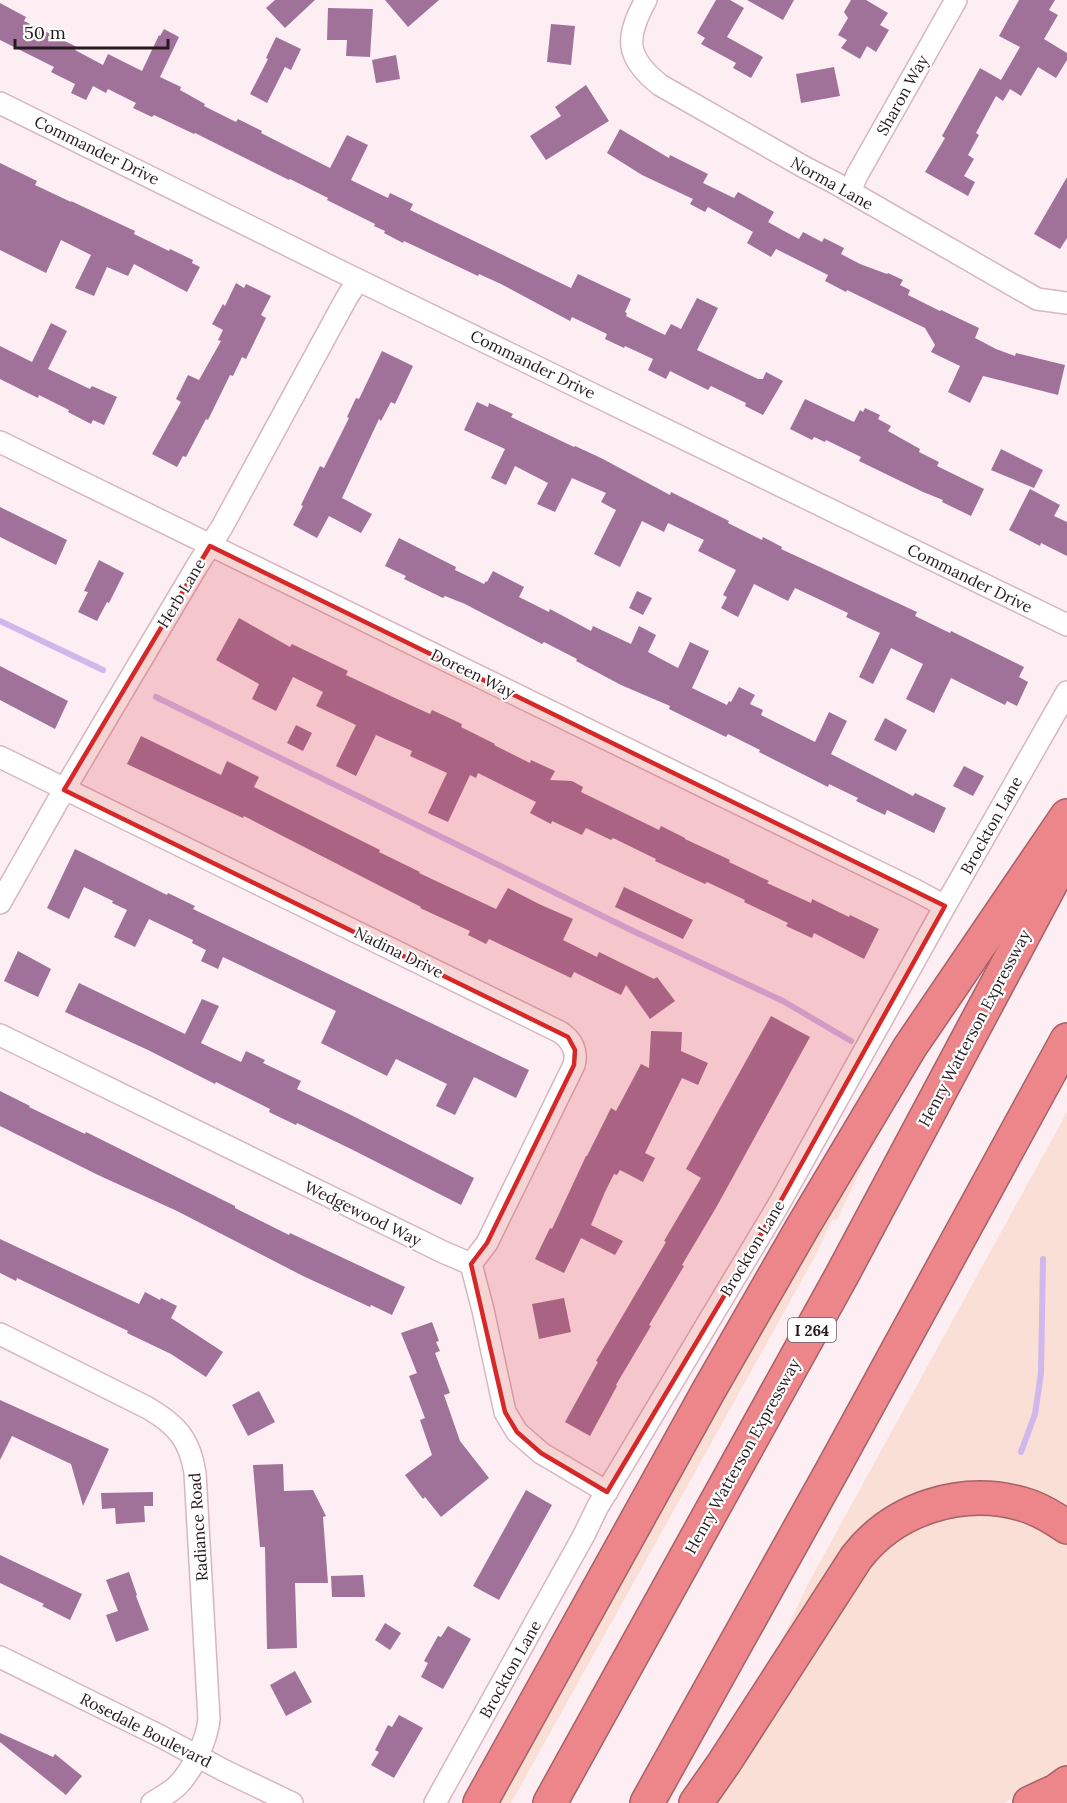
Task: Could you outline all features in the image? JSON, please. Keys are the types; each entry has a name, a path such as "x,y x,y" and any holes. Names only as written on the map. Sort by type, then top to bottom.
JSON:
{"highway":[{"path":"480,1803 709,1390 802,1228 910,1047 1067,816"},
{"name":"Henry Watterson Expressway","path":"550,1803 842,1275 1067,853"},
{"path":"647,1803 846,1446 1067,1040"},
{"path":"696,1803 856,1558 866,1544 880,1533 926,1507 967,1498 987,1497 1024,1504 1067,1527"},
{"path":"1030,1803 1056,1791 1067,1783"}],"street":[{"name":"Norma Lane","path":"646,0 632,28 632,45 634,56 643,71 660,85 1037,299 1067,303"},
{"name":"Sharon Way","path":"850,192 857,175 956,0"},
{"name":"Commander Drive","path":"0,103 1067,625"},
{"name":"Herb Lane","path":"0,903 64,790 222,527 358,280"},
{"name":"Doreen Way","path":"0,442 945,906"},
{"name":"Brockton Lane","path":"435,1803 607,1492 779,1204 1067,692"},
{"name":"Nadina Drive","path":"0,757 568,1037 575,1050 574,1065 487,1243 471,1263"},
{"name":"Wedgewood Way","path":"0,1035 433,1247 471,1263"},
{"path":"471,1263 505,1412 517,1432 542,1453 607,1492"},
{"name":"Radiance Road","path":"0,1334 167,1419 179,1431 189,1448 195,1473 208,1732 197,1756 176,1786 152,1803"},
{"name":"Rosedale Boulevard","path":"0,1657 292,1803"}],"highlighted area":[{"path":"210,546 945,906 779,1204 607,1492 541,1453 517,1432 505,1412 471,1264 487,1243 574,1065 575,1050 568,1037 64,790"}],"shaded area":[{"path":"1067,1112 1067,1512 942,1491 773,1658 809,1582"},
{"path":"884,1120 837,1220 833,1219 813,1260 511,1803 493,1803 800,1253"},
{"path":"980,1511 1029,1521 1067,1542 1067,1768 1004,1803 715,1803 874,1559 889,1545 925,1523"}],"building":[{"path":"275,0 315,0 285,28 266,8"},
{"path":"385,0 439,0 408,27"},
{"path":"716,0 730,0 744,8 727,37 763,57 751,78 733,68 736,63 701,44 705,38 697,33"},
{"path":"747,0 794,0 783,20"},
{"path":"851,0 866,0 888,13 880,25 889,30 876,52 867,46 860,59 841,48 847,40 838,35 848,18 844,12"},
{"path":"1019,0 1055,0 1049,10 1058,15 1044,39 1067,53 1067,60 1056,78 1038,67 1021,96 1010,89 1003,101 996,96 976,133 979,135 968,155 974,159 964,176 975,182 968,196 925,172 945,138 942,136 980,68 1001,80 1020,47 999,36"},
{"path":"0,3 26,17 24,21 77,47 75,50 103,65 108,54 142,71 164,29 179,37 160,77 181,87 180,90 205,104 204,106 236,122 238,119 330,168 347,135 368,145 351,180 388,198 390,193 413,204 410,210 571,288 578,274 631,299 625,312 626,316 665,335 671,324 681,329 697,298 718,308 697,350 758,379 763,379 766,372 783,381 763,415 745,406 746,403 711,386 708,390 670,371 666,379 648,370 653,359 605,339 607,334 572,317 570,321 501,284 479,274 478,276 404,241 403,243 384,233 385,231 374,226 375,224 290,179 195,133 133,108 136,103 108,89 106,93 93,86 86,100 71,93 75,84 51,72 54,67 0,40"},
{"path":"328,8 373,9 370,57 346,56 347,40 327,40"},
{"path":"551,24 575,26 571,65 547,62"},
{"path":"276,37 301,49 291,70 285,67 267,103 250,94 268,59 266,58"},
{"path":"396,55 400,79 376,83 372,60"},
{"path":"834,67 840,96 801,103 796,74"},
{"path":"586,85 609,121 546,160 530,136 561,116 555,107"},
{"path":"620,129 669,158 670,155 708,174 703,183 734,198 738,192 774,212 768,222 784,231 799,239 803,232 822,242 824,238 844,248 841,254 860,264 903,280 900,285 910,290 908,295 979,328 975,338 1015,356 1016,353 1065,365 1058,395 983,376 970,403 948,392 960,366 931,352 935,345 925,328 825,281 828,275 776,249 771,257 747,243 753,232 708,207 705,212 690,204 693,199 642,175 607,153"},
{"path":"0,163 37,181 35,185 135,231 134,234 169,251 170,249 193,260 192,263 200,267 187,292 134,264 128,276 107,267 94,296 75,288 91,255 61,240 46,273 0,250"},
{"path":"1067,177 1067,238 1060,249 1034,234"},
{"path":"236,283 244,288 246,284 271,296 261,315 266,318 246,359 242,357 233,376 230,375 208,420 206,419 186,457 183,456 177,467 152,454 181,402 176,399 188,375 199,380 221,341 218,340 223,330 212,324 223,304 225,306"},
{"path":"51,323 67,331 48,369 90,389 92,386 117,397 104,425 93,420 91,424 39,395 38,398 0,379 0,346 32,362"},
{"path":"382,351 413,366 395,404 391,402 381,421 379,419 342,498 372,514 361,533 329,516 317,538 293,525 320,466 324,468 349,418 347,417 356,398 359,399"},
{"path":"805,399 854,422 860,410 863,412 865,408 880,415 878,419 891,426 888,431 920,449 919,452 939,462 937,466 984,489 971,516 942,502 943,500 859,461 861,457 826,440 825,442 814,437 812,440 790,429"},
{"path":"477,402 488,407 489,403 513,414 511,417 601,458 670,495 671,492 762,540 763,537 782,547 781,549 917,612 915,616 1024,667 1019,677 1028,682 1017,706 1007,701 1005,705 951,678 934,713 906,699 923,664 891,648 873,684 859,677 880,633 846,617 848,613 795,588 788,601 754,584 738,617 721,608 727,597 723,595 736,570 698,551 704,540 668,523 664,532 642,521 620,567 594,554 616,510 601,502 606,493 572,478 555,512 537,504 548,483 515,466 506,485 491,478 505,449 464,430"},
{"path":"1001,449 1043,470 1034,488 991,470"},
{"path":"1030,489 1060,505 1054,516 1067,522 1067,556 1041,543 1040,546 1009,530"},
{"path":"0,507 67,540 56,565 0,537"},
{"path":"399,538 484,584 493,571 524,587 519,597 549,612 550,609 591,631 593,626 631,644 639,626 656,635 648,652 678,668 690,642 709,651 692,688 727,705 739,687 755,695 750,704 763,710 761,715 815,742 829,712 847,721 831,754 913,796 915,793 946,808 934,833 887,810 885,815 856,801 858,798 829,784 828,787 728,734 726,737 669,709 670,706 621,685 544,642 542,644 465,604 445,596 443,598 404,579 406,576 385,566"},
{"path":"99,560 124,573 97,621 78,612 88,592 84,591"},
{"path":"637,591 652,598 643,615 629,608"},
{"path":"239,618 290,647 292,644 348,671 346,675 430,714 432,710 462,724 461,727 530,763 531,760 555,771 550,780 572,781 583,787 581,792 659,830 661,826 769,881 767,883 811,903 812,899 879,929 864,959 814,933 812,938 786,926 788,923 744,902 745,900 655,861 656,859 613,838 611,840 586,828 582,835 552,821 551,824 530,813 536,802 478,773 476,778 470,775 448,822 428,813 447,773 410,756 412,751 376,735 356,776 336,766 356,725 316,706 323,692 293,677 276,711 252,699 259,684 216,660"},
{"path":"0,666 68,701 55,729 0,700"},
{"path":"885,718 907,730 896,751 874,740"},
{"path":"296,725 312,733 303,751 287,743"},
{"path":"141,736 221,775 227,761 259,777 254,787 380,850 379,852 419,873 496,909 508,888 573,919 563,940 597,957 599,952 654,979 657,977 675,1001 650,1019 626,985 621,995 574,972 571,978 489,939 486,944 468,935 470,931 420,908 244,816 243,818 127,764"},
{"path":"964,766 984,776 973,796 953,786"},
{"path":"75,849 167,895 168,893 195,906 193,909 529,1070 516,1098 474,1077 455,1115 436,1106 447,1084 396,1059 387,1076 321,1043 336,1011 223,957 218,969 201,961 206,950 192,943 193,940 149,919 135,947 114,937 127,910 84,887 69,919 47,908"},
{"path":"624,887 693,920 683,939 615,907"},
{"path":"18,951 51,969 38,997 4,981"},
{"path":"79,983 185,1034 202,999 219,1006 201,1043 241,1062 246,1051 265,1060 263,1063 301,1081 297,1089 474,1178 461,1205 351,1149 269,1112 270,1109 216,1082 215,1084 65,1012"},
{"path":"771,1016 810,1037 682,1265 684,1266 649,1325 651,1326 616,1385 590,1436 565,1422 598,1362 596,1361 701,1178 686,1169"},
{"path":"651,1031 682,1032 681,1051 708,1063 698,1085 682,1078 645,1153 655,1158 643,1182 620,1170 617,1175 614,1174 605,1192 591,1225 623,1241 615,1255 581,1238 564,1273 535,1259 611,1108 616,1111 641,1064 649,1068"},
{"path":"0,1091 235,1206 289,1235 290,1233 405,1287 392,1315 303,1276 177,1211 0,1126"},
{"path":"0,1239 139,1304 145,1292 177,1306 171,1318 223,1352 206,1377 171,1354 127,1333 128,1331 17,1278 16,1281 0,1273"},
{"path":"564,1298 571,1332 539,1339 532,1304"},
{"path":"432,1322 440,1351 435,1353 450,1393 444,1395 460,1441 489,1478 441,1517 425,1497 423,1499 405,1475 432,1455 420,1420 425,1418 409,1376 417,1373 401,1333"},
{"path":"259,1391 275,1422 248,1436 232,1405"},
{"path":"0,1400 109,1449 83,1506 71,1464 12,1436 0,1460"},
{"path":"283,1464 284,1491 313,1490 326,1516 323,1517 328,1583 295,1583 297,1648 267,1649 265,1547 260,1547 253,1465"},
{"path":"526,1490 552,1505 499,1600 473,1586"},
{"path":"153,1492 153,1506 144,1506 145,1522 116,1524 115,1508 102,1509 101,1493"},
{"path":"0,1555 82,1594 70,1620 42,1606 44,1604 0,1583"},
{"path":"129,1572 149,1630 116,1642 106,1615 118,1611 106,1580"},
{"path":"363,1575 365,1597 332,1597 331,1576"},
{"path":"385,1623 401,1633 390,1650 375,1640"},
{"path":"448,1626 471,1639 443,1689 421,1677 428,1663 424,1661 438,1636 441,1637"},
{"path":"295,1671 312,1702 286,1716 270,1685"},
{"path":"399,1715 423,1728 394,1778 371,1765 379,1752 375,1750 388,1725 392,1727"},
{"path":"0,1733 53,1757 55,1754 82,1776 66,1795 0,1742"}],"waterway":[{"path":"0,621 103,670"},
{"path":"156,697 633,931 783,1001 851,1041"},
{"path":"1021,1452 1035,1414 1041,1373 1043,1259"}]}
